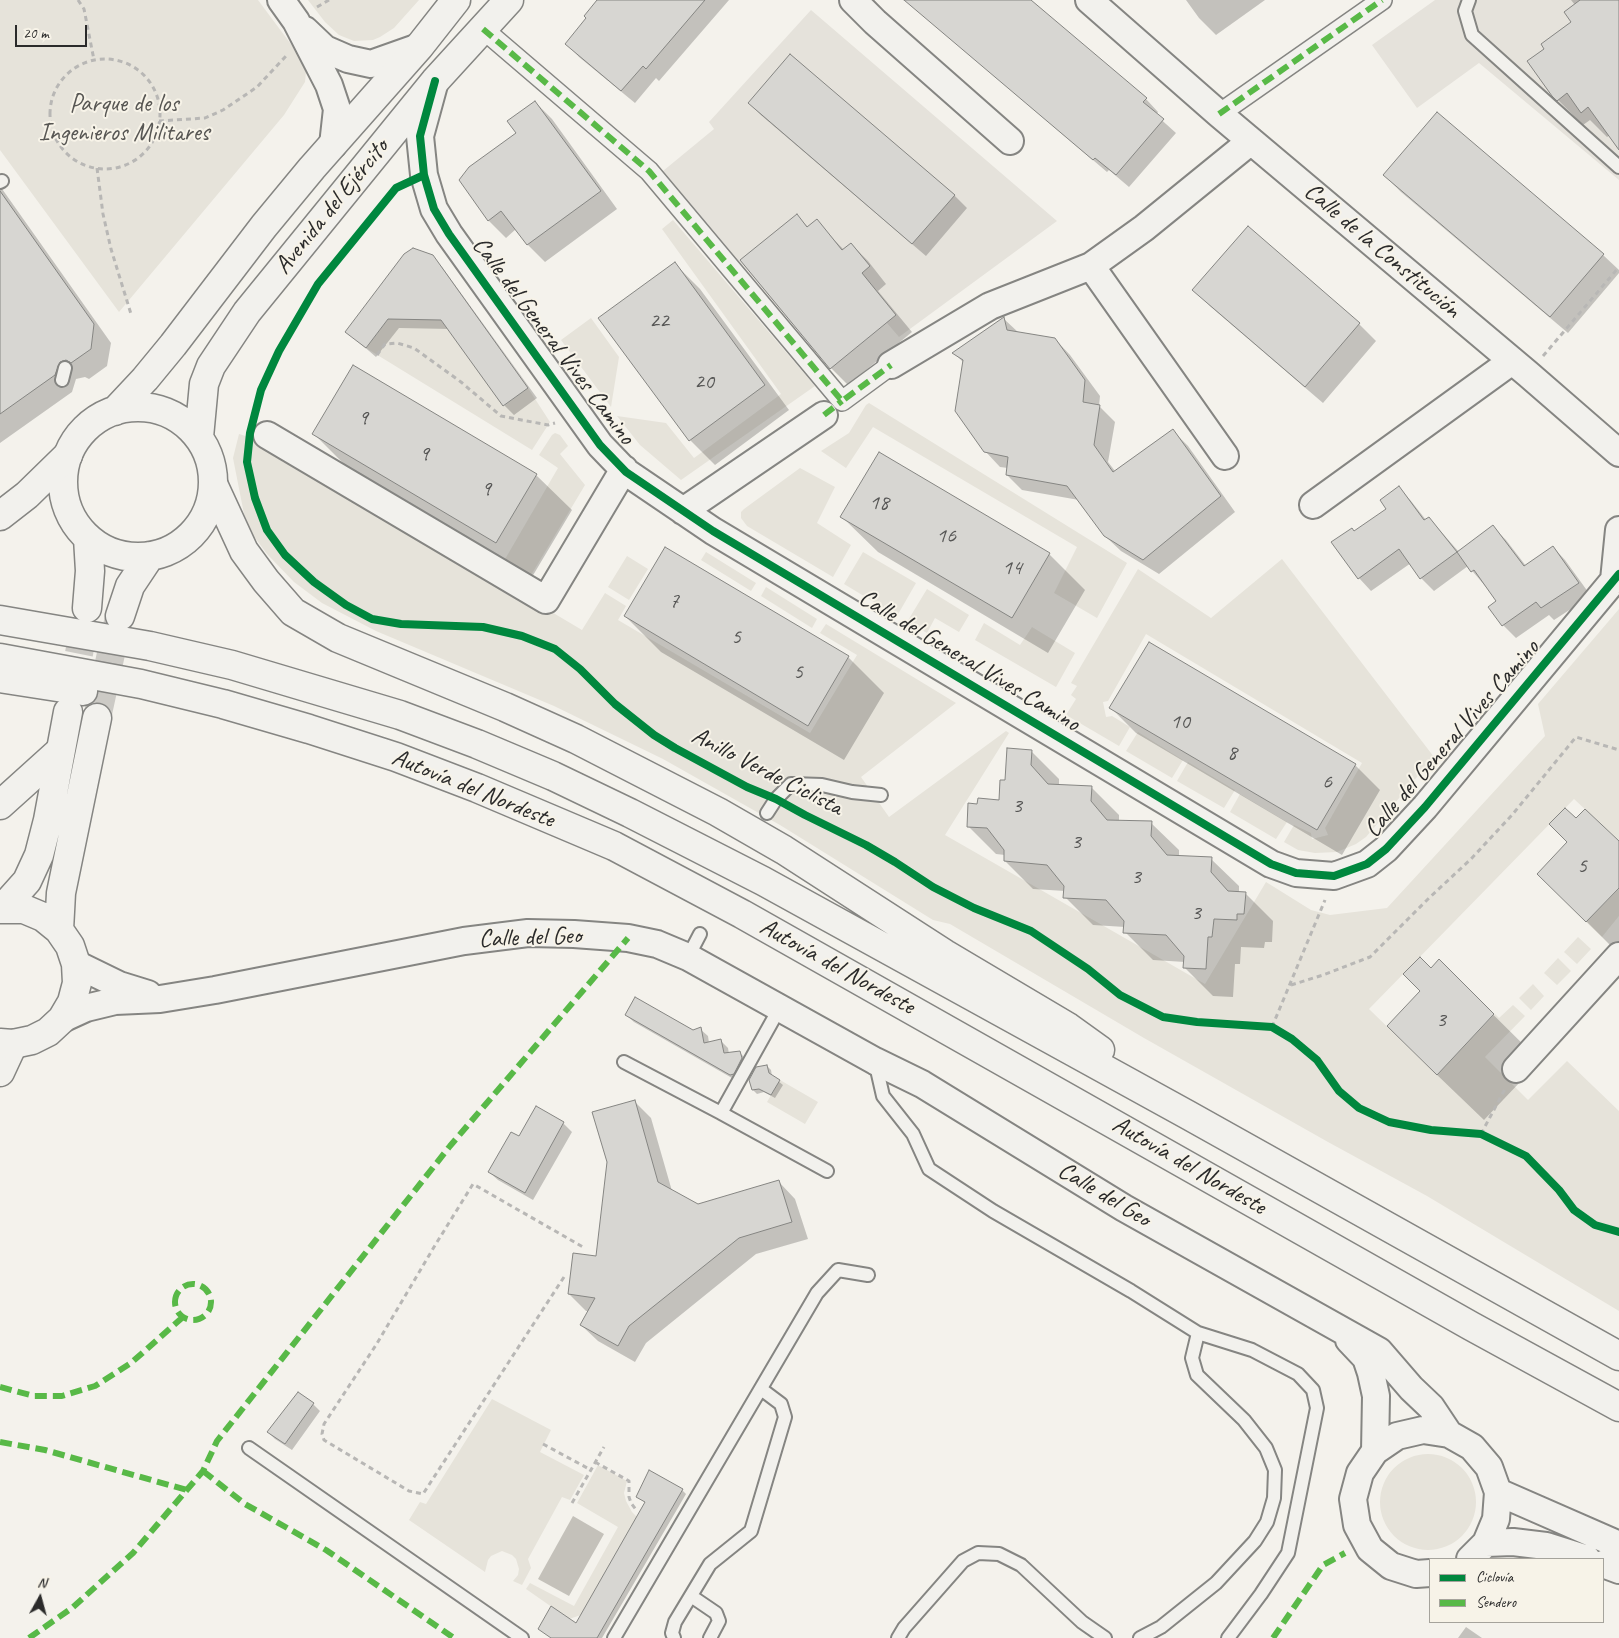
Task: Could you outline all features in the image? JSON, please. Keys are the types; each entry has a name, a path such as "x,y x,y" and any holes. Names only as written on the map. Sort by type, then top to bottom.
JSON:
{"main road":[{"name":"Avenida del Ejército","path":"115,410 145,379 264,226 419,46 456,0"},
{"name":"Avenida del Ejército","path":"199,437 204,384 216,358 248,312 296,250 435,81 509,0"},
{"path":"146,407 164,412 183,422 199,437 208,453 214,486 210,506 201,524 187,539 170,550 150,556 128,556 107,550 88,538 76,524 68,508 64,491 64,473 68,455 75,441 86,428 98,419 115,410 146,407"},
{"path":"0,516 27,495 68,455"},
{"path":"214,486 244,551 266,581 293,612 338,638 505,707 576,739 718,812 792,856 945,954 1068,1026 1188,1115"},
{"path":"87,608 90,571 88,538"},
{"path":"120,616 130,586 150,556"},
{"name":"Autovía del Nordeste","path":"0,620 150,646 232,665 400,715 477,744 553,776 763,881 1188,1115 1619,1356"},
{"name":"Autovía del Nordeste","path":"0,658 141,684 223,704 309,729 396,757 614,846 742,914 1471,1326 1619,1407"},
{"path":"0,678 108,696 216,720 315,748 380,769 468,802 614,846"},
{"path":"2,908 27,881 39,856 48,820 68,712"},
{"path":"59,930 61,893 97,718"},
{"path":"0,805 60,751"},
{"path":"0,1072 7,1044 32,1040 48,1032 62,1019 72,1002 77,983 76,964 70,946 59,930 43,917 24,909 2,908"}],"street":[{"path":"281,0 296,21 329,85 337,108 333,145"},
{"path":"853,0 875,22 1010,141"},
{"name":"Calle de la Constitución","path":"1089,0 1219,114 1619,453"},
{"path":"1219,114 1382,0"},
{"path":"296,21 326,49 348,59 371,64 419,46"},
{"path":"483,29 649,172 833,408"},
{"name":"Calle del General Vives Camino","path":"435,81 420,136 424,174 434,209 449,234 580,418 600,445 624,469 713,532 1271,864 1296,873 1334,876 1367,864 1386,849 1431,799 1616,577 1619,530"},
{"path":"683,511 833,408 891,365 990,306 1091,266 1144,228 1251,141"},
{"path":"1091,266 1226,456"},
{"path":"1313,505 1520,368"},
{"name":"Calle del General Vives Camino","path":"267,435 546,600 624,469"},
{"path":"1619,453 1619,461"},
{"name":"Calle del Geo","path":"62,1019 86,1008 115,1001 160,998 215,990 464,941 528,933 628,938 657,944 688,957 779,1009 922,1084 1124,1208 1379,1351 1411,1388 1431,1407 1449,1434"},
{"path":"1516,1069 1619,956"},
{"name":"Calle del Geo","path":"76,964 118,984 160,998"},
{"name":"Calle del Geo","path":"1335,1326 1366,1358 1371,1373 1376,1396 1375,1451"},
{"path":"1429,1573 1416,1574 1391,1566 1370,1549 1357,1525 1353,1499 1360,1473 1375,1451 1397,1436 1422,1430 1449,1434 1472,1447 1489,1468 1498,1492 1496,1519 1478,1551"},
{"path":"1498,1492 1619,1545"},
{"path":"1478,1551 1512,1542 1546,1546 1584,1558"},
{"path":"1604,1564 1619,1570"}],"lane":[{"path":"1469,0 1465,11 1472,35 1619,167"},
{"path":"767,813 776,799 791,784 822,785 852,792 881,794"},
{"path":"688,957 700,934"},
{"path":"721,1112 779,1009"},
{"path":"875,1061 882,1096 913,1134 929,1169 993,1211 1131,1291 1198,1333 1252,1350 1298,1374 1313,1390 1318,1408 1288,1553 1261,1594 1228,1638"},
{"path":"624,1062 721,1112 827,1171"},
{"path":"614,1638 817,1294 838,1270 868,1275"},
{"path":"1140,1638 1162,1627 1216,1583 1255,1541 1267,1522 1274,1498 1275,1470 1266,1448 1244,1420 1197,1375 1192,1358 1198,1333"},
{"path":"674,1638 672,1633 675,1622 710,1564 751,1531 785,1417 781,1404 761,1389"},
{"path":"249,1448 522,1638"},
{"path":"898,1638 904,1628 963,1561 978,1553 999,1554 1022,1565 1082,1622 1105,1638"},
{"path":"691,1596 716,1613 719,1622 710,1638"}],"path":[{"path":"78,0 84,9 94,60"},
{"path":"160,122 205,118 224,110 257,87 286,58 296,21"},
{"path":"94,60 114,60 127,63 138,70 148,79 155,90 159,102 159,129 153,141 145,152 123,166 97,168 72,158 63,149 51,125 52,99 58,86 65,76 76,67 94,60"},
{"path":"97,168 103,214 130,314"},
{"path":"1520,368 1619,267"},
{"path":"377,355 385,344 397,343 414,348 461,382 501,416 548,425 580,418"},
{"path":"1291,985 1370,957 1477,853 1512,815 1576,737 1619,750"},
{"path":"1271,1028 1291,985 1334,876"},
{"path":"1472,1133 1484,1135 1516,1069"},
{"path":"564,1277 423,1494 409,1492 324,1440 322,1434 324,1424 376,1345 473,1184 583,1247"},
{"path":"543,1444 590,1470"},
{"path":"572,1503 604,1447"},
{"path":"595,1462 629,1481 629,1497 637,1511"}],"shaded area":[{"path":"1435,0 1619,0 1619,180 1479,63 1417,108 1372,45"},
{"path":"811,10 1057,221 899,337 886,322 830,369 663,171 714,129 709,122"},
{"path":"573,1516 604,1534 569,1596 538,1579"}],"green space":[{"name":"Parque de los Ingenieros Militares","path":"0,0 258,0 296,51 306,72 305,82 284,115 119,312 0,150"},
{"path":"308,0 419,0 394,28 380,37 373,40 354,41 339,35 325,22"},
{"path":"673,220 815,386 681,480 640,445 617,416 666,423 694,458 781,394 662,229"},
{"path":"439,317 504,406 528,388 550,422 532,450 366,348 389,318"},
{"path":"591,318 619,357 611,407 561,340"},
{"path":"869,403 1127,563 1097,618 1054,593 1077,547 873,427 846,468 821,451 849,433"},
{"path":"555,433 560,435 568,446 560,454 585,485 527,582 501,566 558,468 539,455"},
{"path":"239,434 265,442 582,630 605,593 626,606 618,620 810,733 857,655 820,633 826,624 956,703 861,777 889,817 1006,731 1009,733 945,835 1205,984 1266,882 1311,910 1330,915 1387,908 1545,736 1538,704 1619,609 1619,841 1574,799 1369,1009 1437,1075 1495,1014 1499,1018 1513,1005 1525,1016 1485,1057 1528,1100 1567,1061 1619,1111 1619,1311 1427,1196 1144,1038 950,924 933,920 780,825 663,759 554,706 376,631 322,603 294,582 267,554 253,535 244,514 233,458"},
{"path":"800,468 835,487 817,523 851,545 833,577 747,526 741,518 741,512 744,509"},
{"path":"706,552 756,583 751,591 701,560"},
{"path":"863,552 916,583 897,616 844,584"},
{"path":"627,556 648,569 629,600 608,587"},
{"path":"1282,559 1434,757 1366,837 1356,844 1337,852 1315,853 1298,850 1284,842 1294,825 1311,833 1312,839 1328,835 1325,828 1362,763 1146,634 1108,701 1103,702 1106,717 1112,716 1130,727 1119,746 1066,715 1076,699 1071,695 1077,686 1071,683 1138,569 1211,618"},
{"path":"766,587 817,619 812,628 761,596"},
{"path":"927,589 969,615 959,632 935,618 927,633 907,622"},
{"path":"984,623 1020,645 1032,627 1075,653 1056,687 975,640"},
{"path":"1138,732 1183,760 1172,778 1126,751"},
{"path":"1188,762 1235,790 1224,808 1177,781"},
{"path":"1240,794 1287,822 1276,839 1230,812"},
{"path":"1619,889 1619,916 1602,937 1586,922"},
{"path":"1578,937 1591,949 1577,964 1564,952"},
{"path":"1558,958 1571,971 1557,985 1544,973"},
{"path":"1533,984 1544,996 1531,1010 1519,998"},
{"path":"780,1080 818,1102 805,1124 767,1102"},
{"path":"492,1399 551,1430 540,1452 584,1475 570,1500 562,1497 528,1559 531,1568 522,1585 513,1581 518,1575 519,1569 516,1559 512,1555 502,1551 491,1556 485,1572 409,1520 420,1502 426,1504"},
{"path":"1428,1454 1446,1458 1462,1468 1472,1484 1476,1502 1472,1520 1462,1536 1446,1546 1428,1550 1410,1546 1394,1536 1384,1520 1380,1502 1384,1484 1394,1468 1410,1458"},
{"path":"598,1465 627,1481 624,1493 626,1501 637,1517 581,1615 569,1619 526,1589 530,1583 574,1606 618,1527 577,1503"}],"building":[{"path":"597,0 705,0 646,69 643,66 621,91 565,44 586,18 584,16"},
{"path":"904,0 1031,0 1147,98 1143,102 1164,119 1116,175 1095,158 1093,160"},
{"path":"1580,0 1619,0 1619,150 1588,107 1581,113 1567,93 1557,101 1527,61 1544,49 1541,44 1571,22 1564,12"},
{"path":"790,54 955,195 912,244 748,103"},
{"path":"535,101 601,191 527,245 501,211 488,221 459,180 469,167 516,133 507,121"},
{"path":"1437,112 1604,254 1550,317 1383,175"},
{"path":"0,191 94,324 91,349 71,363 66,360 60,362 55,375 0,414"},
{"path":"797,214 807,227 817,219 842,250 851,243 870,266 862,273 896,315 830,369 740,260"},
{"path":"1248,226 1360,323 1305,387 1192,290"},
{"path":"413,248 433,255 528,388 503,406 441,320 388,319 366,348 345,332 404,254"},
{"path":"675,262 765,385 689,441 598,318"},
{"path":"1004,317 1007,330 1055,338 1085,380 1083,402 1100,405 1094,445 1113,472 1173,429 1221,496 1143,560 1104,536 1067,486 1006,475 1008,457 984,452 955,411 963,360 952,353"},
{"path":"353,365 537,474 496,543 312,434"},
{"path":"879,452 1050,553 1012,618 840,517"},
{"path":"1399,486 1424,520 1429,517 1457,552 1420,579 1399,549 1358,579 1331,542 1352,528 1354,531 1386,509 1380,500"},
{"path":"1493,525 1524,566 1553,546 1579,583 1541,608 1536,602 1502,626 1488,607 1496,601 1474,570 1471,572 1457,552"},
{"path":"665,547 849,656 808,726 624,616"},
{"path":"1149,642 1356,764 1317,830 1109,708"},
{"path":"1007,748 1032,750 1031,765 1048,784 1092,786 1091,801 1107,820 1152,821 1151,836 1167,855 1212,857 1211,872 1228,891 1246,892 1244,914 1237,914 1237,920 1214,919 1212,937 1208,937 1206,969 1183,968 1184,956 1166,935 1123,933 1124,921 1106,900 1063,898 1064,886 1047,865 1004,861 1004,850 987,828 967,827 968,803 977,804 978,798 999,800 1000,780 1005,780"},
{"path":"1565,808 1576,818 1585,809 1619,841 1619,888 1586,922 1537,874 1567,842 1549,824"},
{"path":"1420,957 1431,968 1439,959 1494,1014 1437,1075 1387,1026 1420,991 1403,974"},
{"path":"635,997 693,1030 701,1027 704,1043 721,1039 724,1053 740,1051 742,1058 734,1074 730,1075 625,1015"},
{"path":"767,1065 769,1073 780,1080 771,1095 759,1089 752,1090 749,1080 756,1067"},
{"path":"635,1100 658,1182 698,1204 779,1180 792,1222 739,1238 629,1326 618,1346 580,1325 595,1298 568,1294 573,1253 596,1256 607,1162 592,1112"},
{"path":"536,1106 564,1122 525,1193 488,1172 511,1132 519,1136"},
{"path":"298,1392 314,1403 285,1444 267,1432"},
{"path":"649,1470 683,1489 597,1638 551,1638 538,1629 551,1606 576,1623 645,1502 636,1497"}],"tunnel":[{"path":"71,695 87,612"},
{"path":"97,718 119,617"}],"marked path":[{"path":"1219,114 1382,0"},
{"path":"483,29 649,171 842,401 891,365"},
{"path":"824,415 842,401"},
{"path":"29,1638 72,1608 133,1553 203,1471 217,1441 450,1146 628,938"},
{"path":"193,1284 200,1285 206,1289 210,1295 211,1302 210,1309 206,1315 200,1319 193,1320 186,1319 180,1315 176,1309 175,1302 176,1295 180,1289 186,1285 193,1284"},
{"path":"0,1387 34,1396 62,1396 95,1386 131,1363 183,1317"},
{"path":"0,1442 45,1450 187,1490"},
{"path":"203,1471 245,1504 326,1550 454,1638"},
{"path":"1273,1638 1323,1565 1345,1553"}],"cycle path":[{"path":"435,81 420,136 424,175 434,209 449,234 600,445 626,472 713,531 1271,864 1296,873 1334,876 1367,864 1386,849 1425,807 1619,574"},
{"name":"Anillo Verde Ciclista","path":"424,175 396,188 318,284 279,351 261,390 250,433 247,462 255,498 267,530 285,555 314,582 346,605 372,619 401,624 483,627 522,636 555,649 580,669 615,704 654,735 675,748 747,787 776,799 866,845 933,887 974,908 1031,931 1088,969 1120,995 1163,1017 1197,1022 1272,1027 1292,1039 1317,1060 1339,1091 1359,1108 1389,1122 1431,1130 1481,1134 1526,1156 1559,1190 1574,1210 1595,1225 1619,1232"}]}
